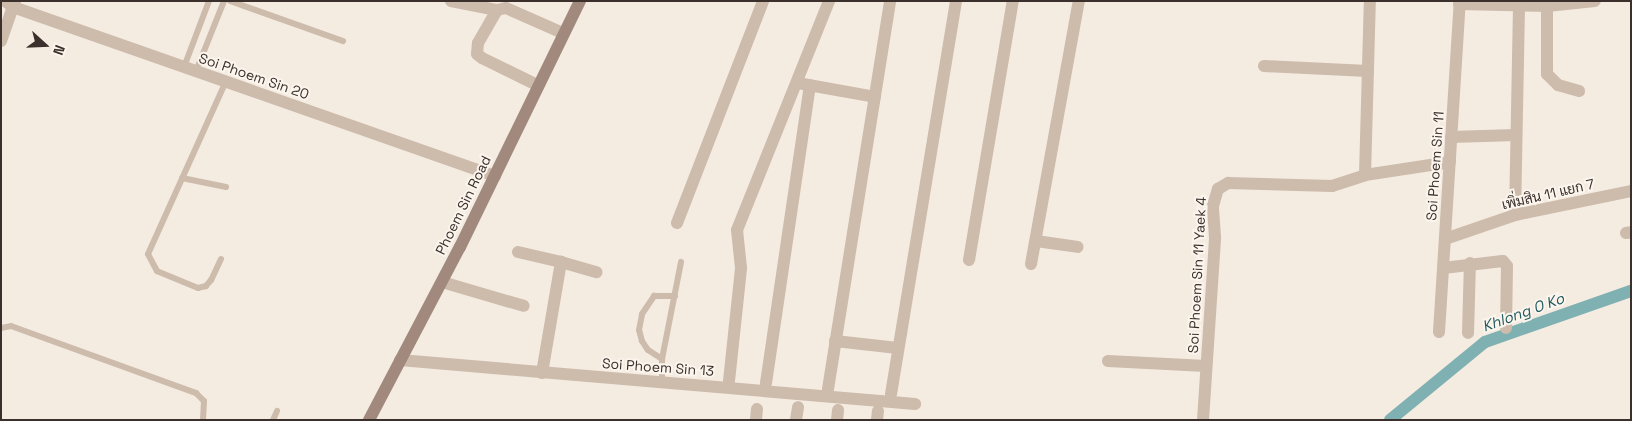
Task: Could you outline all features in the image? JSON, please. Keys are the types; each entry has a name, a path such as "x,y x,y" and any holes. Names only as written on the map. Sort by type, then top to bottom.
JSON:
{"street":[{"path":"451,1 497,10 515,10 563,33"},
{"name":"Phoem Sin Road","path":"369,420 442,282 495,176 537,85 580,1"},
{"path":"677,223 763,1"},
{"path":"729,381 742,268 738,230 829,1"},
{"path":"828,389 890,1"},
{"path":"891,394 956,1"},
{"path":"969,260 1013,1"},
{"path":"1032,264 1079,1"},
{"path":"1365,175 1370,1"},
{"path":"1460,3 1547,6 1595,1"},
{"name":"Soi Phoem Sin 20","path":"11,3 190,69 495,176"},
{"path":"1,41 11,3"},
{"name":"Soi Phoem Sin 11","path":"1440,332 1460,3"},
{"path":"1515,215 1519,6"},
{"path":"1547,6 1548,74 1558,85 1578,90"},
{"path":"497,10 478,43 477,54 537,85"},
{"path":"1264,66 1368,70"},
{"path":"796,83 875,97"},
{"path":"766,383 810,85"},
{"path":"1451,137 1516,135"},
{"name":"Soi Phoem Sin 11 Yaek 4","path":"1203,420 1215,237 1213,206 1218,189 1228,183 1332,186 1365,175 1450,162"},
{"name":"เพิ่มสิน 11 แยก 7","path":"1445,239 1515,215 1631,191"},
{"path":"1036,241 1078,247"},
{"path":"518,252 597,272"},
{"path":"1443,268 1496,260 1507,266 1506,328"},
{"path":"542,373 561,262"},
{"path":"1468,333 1470,263"},
{"path":"442,282 524,306"},
{"path":"835,341 898,348"},
{"name":"Soi Phoem Sin 13","path":"400,360 662,384 695,384 915,404"},
{"path":"1108,361 1206,366"}],"lane":[{"path":"190,69 209,1"},
{"path":"190,69 224,1"},
{"path":"230,1 343,41"},
{"path":"221,259 211,280 206,286 198,288 165,276 151,264 149,245 226,81"},
{"path":"182,178 226,187"},
{"path":"662,384 662,359 681,262"},
{"path":"662,359 648,350 642,341 639,330 642,314 654,296 675,296"},
{"path":"1,328 11,326 196,393 204,401 203,420"},
{"path":"274,420 277,411"}],"waterway":[{"name":"Khlong O Ko","path":"1390,420 1485,342 1631,291"}]}
